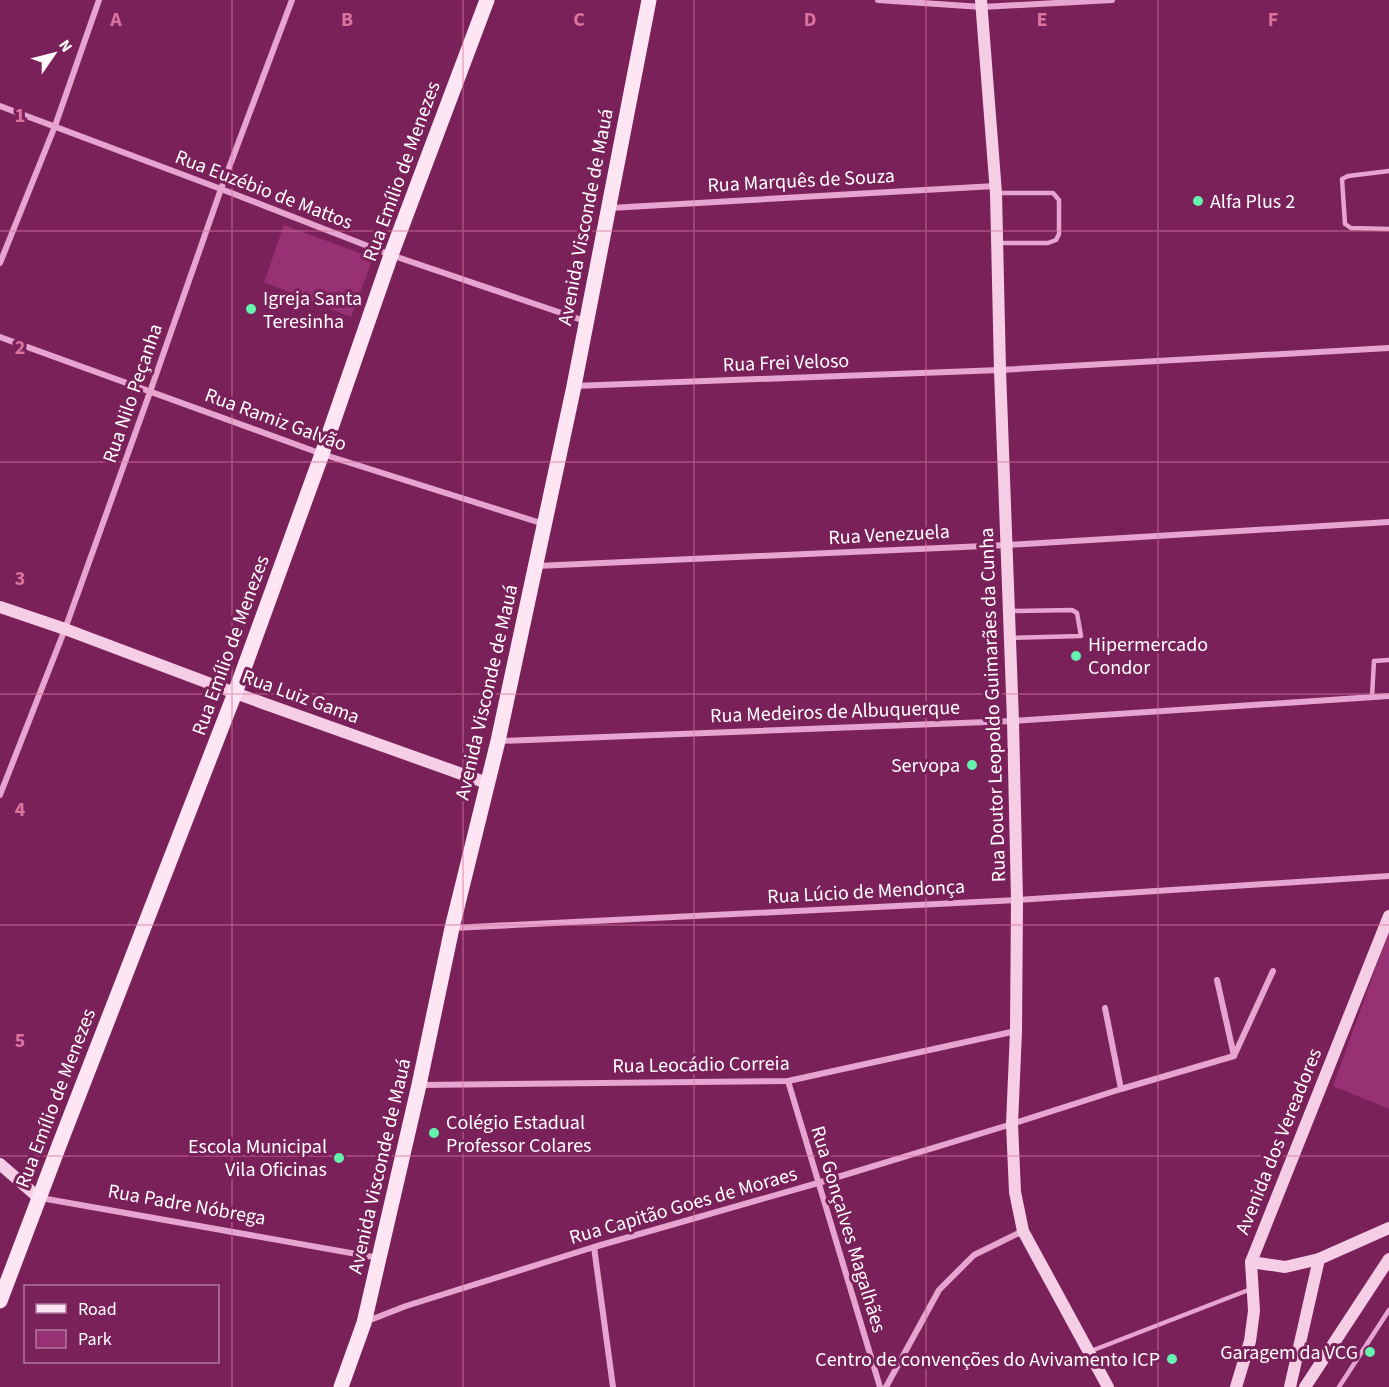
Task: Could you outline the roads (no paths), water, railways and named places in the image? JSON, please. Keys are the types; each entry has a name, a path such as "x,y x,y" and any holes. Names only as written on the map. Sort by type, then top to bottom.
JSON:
{"main road":[{"name":"Rua Emílio de Menezes","path":"0,1301 235,693 392,255 488,0"},
{"name":"Avenida Visconde de Mauá","path":"341,1387 364,1323 380,1258 452,928 498,741 573,386 649,0"}],"street":[{"path":"0,263 55,126 99,0"},
{"name":"Rua Nilo Peçanha","path":"0,795 66,629 221,189 292,0"},
{"path":"878,0 981,4 1112,0"},
{"name":"Rua Doutor Leopoldo Guimarães da Cunha","path":"981,4 996,189 1013,721 1017,900 1016,1031 1012,1124 1015,1192 1023,1231 1108,1387"},
{"name":"Rua Euzébio de Mattos","path":"0,106 392,255 585,322"},
{"name":"Rua Marquês de Souza","path":"609,208 996,189"},
{"name":"Rua Ramiz Galvão","path":"0,337 322,454 544,524"},
{"name":"Rua Frei Veloso","path":"573,386 1000,370 1389,348"},
{"name":"Rua Venezuela","path":"535,566 1007,545 1389,522"},
{"name":"Rua Luiz Gama","path":"0,607 487,783"},
{"name":"Rua Medeiros de Albuquerque","path":"498,741 1013,721 1389,696"},
{"name":"Rua Lúcio de Mendonça","path":"452,928 1017,900 1389,876"},
{"name":"Avenida dos Vereadores","path":"1236,1387 1250,1341 1254,1311 1251,1262 1389,916"},
{"path":"1234,1056 1273,971"},
{"path":"1217,980 1234,1056"},
{"path":"1105,1008 1121,1089"},
{"name":"Rua Leocádio Correia","path":"419,1086 788,1081 1016,1031"},
{"name":"Rua Capitão Goes de Moraes","path":"364,1323 406,1306 594,1247 818,1183 1234,1056"},
{"name":"Rua Gonçalves Magalhães","path":"788,1081 880,1387"},
{"path":"0,1164 39,1198"},
{"name":"Rua Padre Nóbrega","path":"39,1198 380,1258"},
{"path":"1251,1262 1285,1267 1319,1259 1389,1228"},
{"path":"886,1387 939,1290 974,1255 1023,1231"},
{"path":"594,1247 613,1387"},
{"path":"1290,1387 1319,1259"},
{"path":"1305,1387 1389,1259"}],"lane":[{"path":"1389,171 1348,176 1342,179 1345,224 1352,228 1389,229"},
{"path":"996,189 1053,193 1059,200 1059,234 1053,242 997,243"},
{"path":"1009,611 1072,610 1077,613 1081,636 1010,638"},
{"path":"1372,697 1374,661 1389,660"},
{"path":"1089,1352 1252,1289"},
{"path":"1339,1387 1389,1310"}],"place":[{"name":"Alfa Plus 2","path":"1198,201"},
{"name":"Igreja Santa Teresinha","path":"251,309"},
{"name":"Hipermercado Condor","path":"1076,656"},
{"name":"Servopa","path":"972,765"},
{"name":"Colégio Estadual Professor Colares","path":"434,1133"},
{"name":"Escola Municipal Vila Oficinas","path":"339,1158"},
{"name":"Garagem da VCG","path":"1370,1352"},
{"name":"Centro de convenções do Avivamento ICP","path":"1172,1359"}]}
